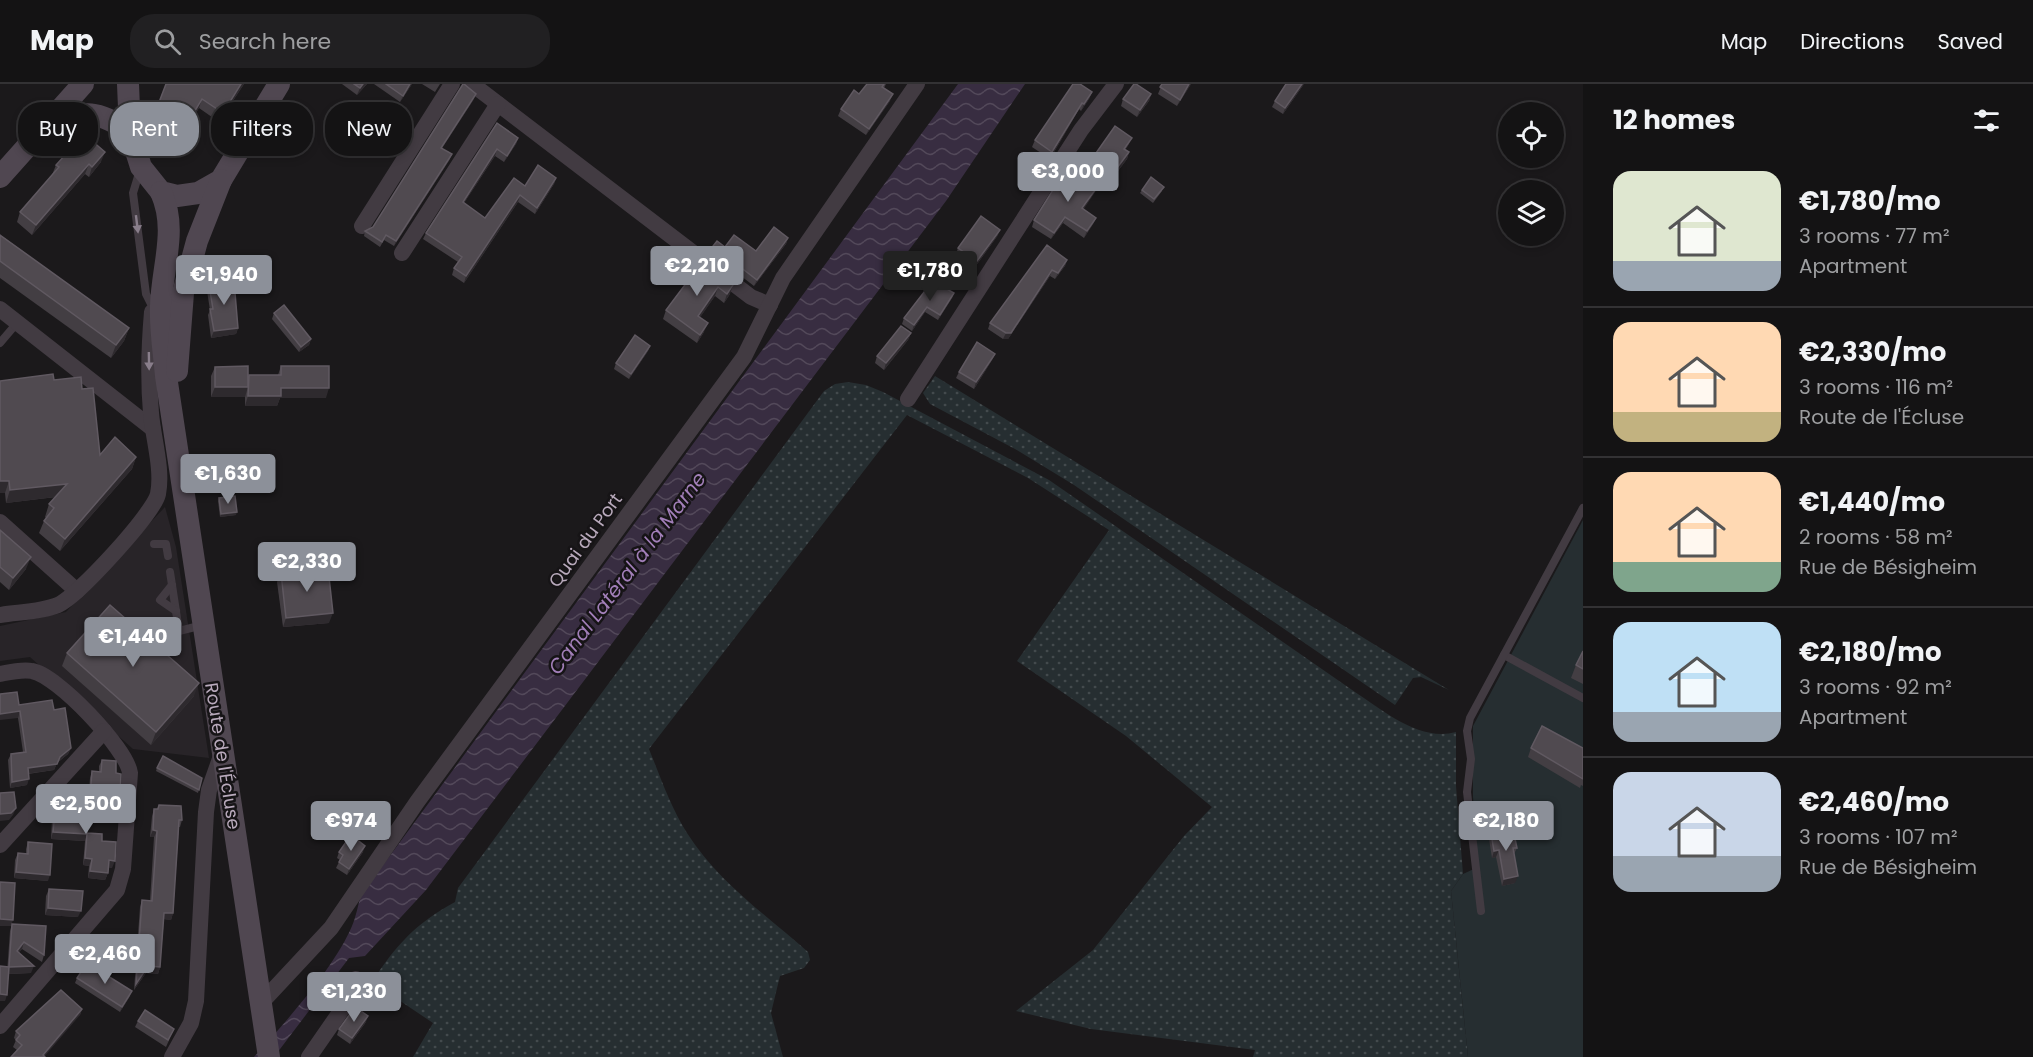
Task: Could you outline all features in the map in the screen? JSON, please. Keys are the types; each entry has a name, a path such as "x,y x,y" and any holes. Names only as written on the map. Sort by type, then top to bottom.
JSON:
{"main road":[{"path":"68,102 83,84"},
{"path":"128,84 129,102"},
{"name":"Route de l'Écluse","path":"163,425 183,293 197,241 221,180 279,84"},
{"path":"0,177 19,156"},
{"path":"138,156 141,167 161,192 177,196 189,195 221,180"},
{"name":"Route de l'Écluse","path":"161,192 168,207 171,230 157,315 163,425 203,625 269,1057"},
{"path":"171,230 197,241"}],"street":[{"path":"362,226 452,84"},
{"path":"472,84 751,297 770,305"},
{"name":"Quai du Port","path":"261,1003 331,928 417,802 744,357 783,278 917,84"},
{"path":"908,399 1081,130 1116,84"},
{"path":"402,253 498,104"},
{"path":"0,309 163,425 158,494 156,503 142,521 77,591 57,605 0,615"},
{"path":"0,522 77,591"},
{"path":"0,674 31,670 44,676 74,700 104,731 126,758 130,773 121,880 110,901 0,1026"},
{"path":"0,845 104,731"},
{"path":"172,1057 191,1023 196,1001 206,812 209,790 223,752"},
{"path":"309,1057 352,995 357,986 356,980"}],"lane":[{"path":"141,167 133,192 146,294 157,315"},
{"path":"0,343 17,323"},
{"path":"1481,911 1467,792 1470,759 1467,731 1470,718 1583,508"},
{"path":"154,544 166,544 168,556"},
{"path":"170,572 179,631 203,625"},
{"path":"172,585 160,600 176,611"},
{"path":"1504,656 1583,698"}],"shaded area":[{"path":"935,376 1449,690 1421,677 1413,678 1395,705 1074,485 1015,449 930,404 923,393"},
{"path":"848,382 866,385 883,392 1049,480 1390,716 1429,733 1456,732 1456,786 1463,874 1451,891 1468,1057 1253,1057 1255,1050 1091,1029 1016,1011 1093,950 1184,836 1212,807 1126,736 1017,661 1109,530 1028,478 907,415 649,749 676,813 699,851 743,897 808,952 810,960 804,968 780,976 771,1013 783,1057 413,1057 433,1023 372,982 408,936 429,918 455,902 458,888 824,391 835,384"},
{"path":"165,507 176,547 209,758 133,749 30,657 0,661 0,626 66,612"},
{"path":"1583,520 1583,1057 1468,1057 1451,891 1463,874 1478,867 1473,797 1473,726"}],"water":[{"name":"Canal Latéral à la Marne","path":"958,84 1025,84 946,201 426,890 365,956 349,958 274,1057 254,1057 308,994 334,959 352,926 361,895"}],"building":[{"path":"166,84 241,84 230,102 211,102 211,105 202,99 199,104 199,102 159,102"},
{"path":"386,84 410,84 403,96"},
{"path":"463,84 476,94 441,148 452,154 396,241 386,235 382,242 365,231 373,227"},
{"path":"867,84 884,84 882,87 893,94 869,129 841,109 854,90 859,94"},
{"path":"1073,84 1080,84 1092,92 1084,104 1082,103 1052,152 1035,140"},
{"path":"1134,84 1151,94 1140,110 1123,99"},
{"path":"1162,84 1189,84 1180,100 1160,87"},
{"path":"1286,84 1302,84 1285,108 1275,101"},
{"path":"497,123 518,138 507,156 497,149 463,202 485,218 514,178 525,186 538,165 556,178 537,208 520,195 466,276 454,268 462,257 426,233"},
{"path":"1115,126 1132,138 1124,149 1129,152 1117,168 1096,153"},
{"path":"98,146 105,152 92,167 89,164 36,225 20,212 59,167 56,165 64,156 98,156"},
{"path":"1066,169 1080,179 1082,175 1098,186 1082,208 1096,218 1087,231 1065,217 1054,233 1034,220"},
{"path":"1151,177 1164,187 1154,199 1142,190"},
{"path":"981,216 1000,230 977,261 958,248"},
{"path":"774,227 788,238 757,280 713,246 717,241 725,247 734,235 756,251"},
{"path":"0,235 129,328 116,345 0,261"},
{"path":"1047,245 1067,260 1058,273 1052,270 1011,333 1006,333 990,323"},
{"path":"702,262 733,285 727,294 718,287 698,316 708,323 700,335 666,310"},
{"path":"234,281 238,328 214,331 209,285"},
{"path":"931,283 936,287 938,284 954,293 940,315 927,307 914,325 904,318"},
{"path":"284,305 311,339 301,347 274,313"},
{"path":"901,326 911,333 886,363 877,356"},
{"path":"635,335 650,346 631,374 616,363"},
{"path":"977,342 995,354 976,382 959,372"},
{"path":"248,366 248,387 215,387 215,367"},
{"path":"281,366 329,366 329,388 281,388 281,396 248,396 249,375 281,375"},
{"path":"53,374 54,380 81,377 82,389 93,388 100,455 115,437 136,457 65,539 44,521 54,508 49,504 67,484 10,490 9,481 0,481 0,381"},
{"path":"235,496 237,512 221,514 219,498"},
{"path":"0,530 31,557 13,578 0,567"},
{"path":"328,568 333,613 286,618 281,573"},
{"path":"110,605 199,683 156,732 67,653"},
{"path":"1583,651 1583,669 1576,665"},
{"path":"17,692 19,705 52,700 54,710 65,708 71,748 60,757 57,764 28,768 29,779 12,782 11,754 26,752 20,711 0,714 0,694"},
{"path":"1542,726 1583,748 1583,779 1531,748"},
{"path":"163,756 202,778 199,790 157,768"},
{"path":"102,760 116,761 116,773 121,774 120,793 107,792 106,798 90,797 92,771 101,772"},
{"path":"14,792 16,808 11,813 0,814 0,793"},
{"path":"65,801 89,803 87,833 102,834 102,841 116,842 115,861 109,860 108,873 90,871 92,859 85,858 87,834 53,832 55,813 64,813"},
{"path":"159,805 181,806 182,820 179,820 173,913 164,913 160,967 148,966 136,984 142,900 152,901 157,831 153,830 154,809 158,809"},
{"path":"1513,829 1517,848 1513,848 1518,876 1504,879 1499,850 1494,851 1491,833"},
{"path":"355,838 365,846 349,869 339,862 343,855 339,852 348,839 352,842"},
{"path":"28,842 52,844 50,875 16,872 18,853 28,854"},
{"path":"0,882 15,883 13,920 0,919"},
{"path":"49,889 83,891 81,911 48,908"},
{"path":"12,924 46,926 44,955 24,942 17,951 34,966 9,967"},
{"path":"87,963 132,991 122,1007 77,978"},
{"path":"0,966 9,967 7,995 0,994"},
{"path":"61,990 82,1009 43,1055 45,1057 11,1057 22,1045 16,1040 20,1035 16,1031"},
{"path":"355,1007 368,1016 352,1038 339,1029"},
{"path":"145,1010 174,1029 168,1040 138,1021"}]}
